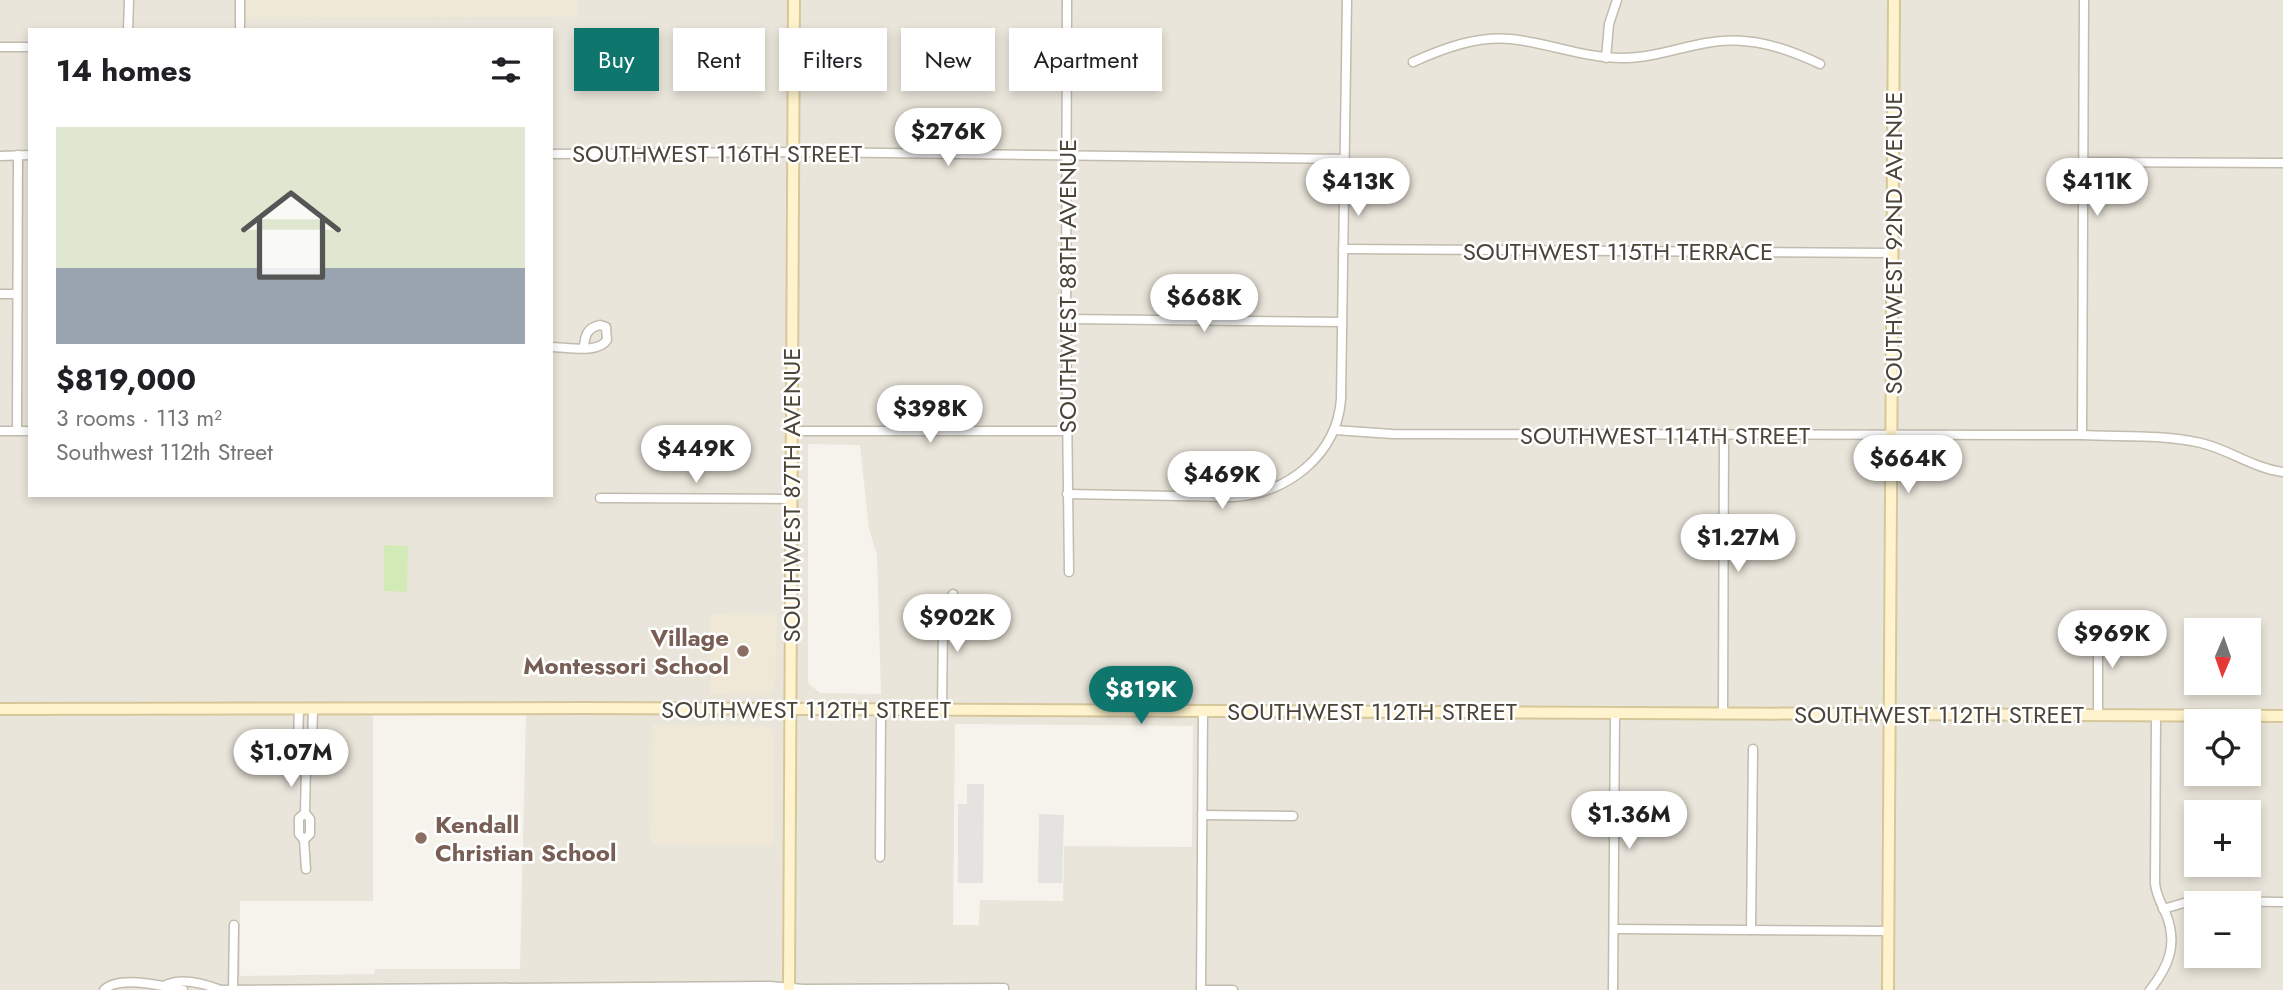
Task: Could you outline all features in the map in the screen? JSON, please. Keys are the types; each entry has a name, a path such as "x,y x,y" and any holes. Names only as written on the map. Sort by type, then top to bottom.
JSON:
{"main road":[{"name":"SOUTHWEST 87TH AVENUE","path":"789,989 794,0"},
{"name":"SOUTHWEST 92ND AVENUE","path":"1888,990 1895,0"},
{"name":"SOUTHWEST 112TH STREET","path":"0,709 942,709 2283,716"}],"street":[{"path":"128,28 129,0"},
{"path":"240,0 240,28"},
{"name":"SOUTHWEST 88TH AVENUE","path":"1067,0 1066,319 1069,572"},
{"path":"1067,494 1256,494 1285,484 1298,474 1317,457 1335,430 1342,399 1347,0"},
{"path":"1606,58 1609,24 1617,0"},
{"path":"2082,435 2084,0"},
{"path":"1413,62 1452,46 1501,39 1520,40 1606,58 1638,57 1715,41 1744,40 1774,46 1820,64"},
{"path":"0,47 28,47"},
{"name":"SOUTHWEST 116TH STREET","path":"553,154 793,152 1345,159"},
{"path":"17,431 18,155"},
{"path":"0,156 28,155"},
{"path":"2082,162 2283,163"},
{"name":"SOUTHWEST 115TH TERRACE","path":"1343,249 1894,253"},
{"path":"0,294 17,294"},
{"path":"1066,319 1342,322"},
{"path":"553,347 584,347"},
{"path":"792,430 1068,432"},
{"name":"SOUTHWEST 114TH STREET","path":"1335,430 1392,434 1892,437 2082,435 2190,441 2283,472"},
{"path":"0,431 28,431"},
{"path":"1723,713 1724,435"},
{"path":"600,498 792,499"},
{"path":"942,709 943,626 953,594"},
{"path":"2098,626 2098,715"},
{"path":"299,708 298,743 306,766"},
{"path":"306,869 304,840 299,834 299,818 305,813 306,766 312,747 313,708"},
{"path":"880,857 881,710"},
{"path":"1203,710 1201,990 1233,990"},
{"path":"1613,990 1615,712"},
{"path":"2150,990 2164,972 2171,950 2171,931 2157,898 2155,883 2156,715"},
{"path":"1751,930 1753,749"},
{"path":"1202,815 1293,816"},
{"path":"2163,909 2191,901 2283,902"},
{"path":"233,990 234,925"},
{"path":"1614,929 1888,931"},
{"path":"164,986 178,981 233,990 770,986 789,989 1004,989"},
{"path":"104,990 119,982 183,990"},
{"path":"212,990 218,989"}],"shaded area":[{"path":"0,0 2283,0 2283,990 0,990","holes":["808,444 860,445 869,529 877,555 881,694 820,693 808,683","373,713 526,713 520,969 375,969 374,974 240,976 240,901 373,901","955,724 1193,726 1192,847 1064,846 1063,901 980,900 979,925 953,925"]},
{"path":"245,0 577,0 577,17 245,18"},
{"name":"Village Montessori School","path":"711,614 777,615 775,687 769,695 710,694"},
{"path":"652,725 770,726 775,734 774,845 651,844"},
{"path":"967,784 984,784 983,883 958,883 958,804 967,804"},
{"path":"1039,814 1064,815 1062,883 1038,883"}],"green space":[{"path":"384,545 408,546 407,592 384,591"}],"place":[{"name":"Village Montessori School","path":"743,651"},
{"name":"Kendall Christian School","path":"421,838"}]}
